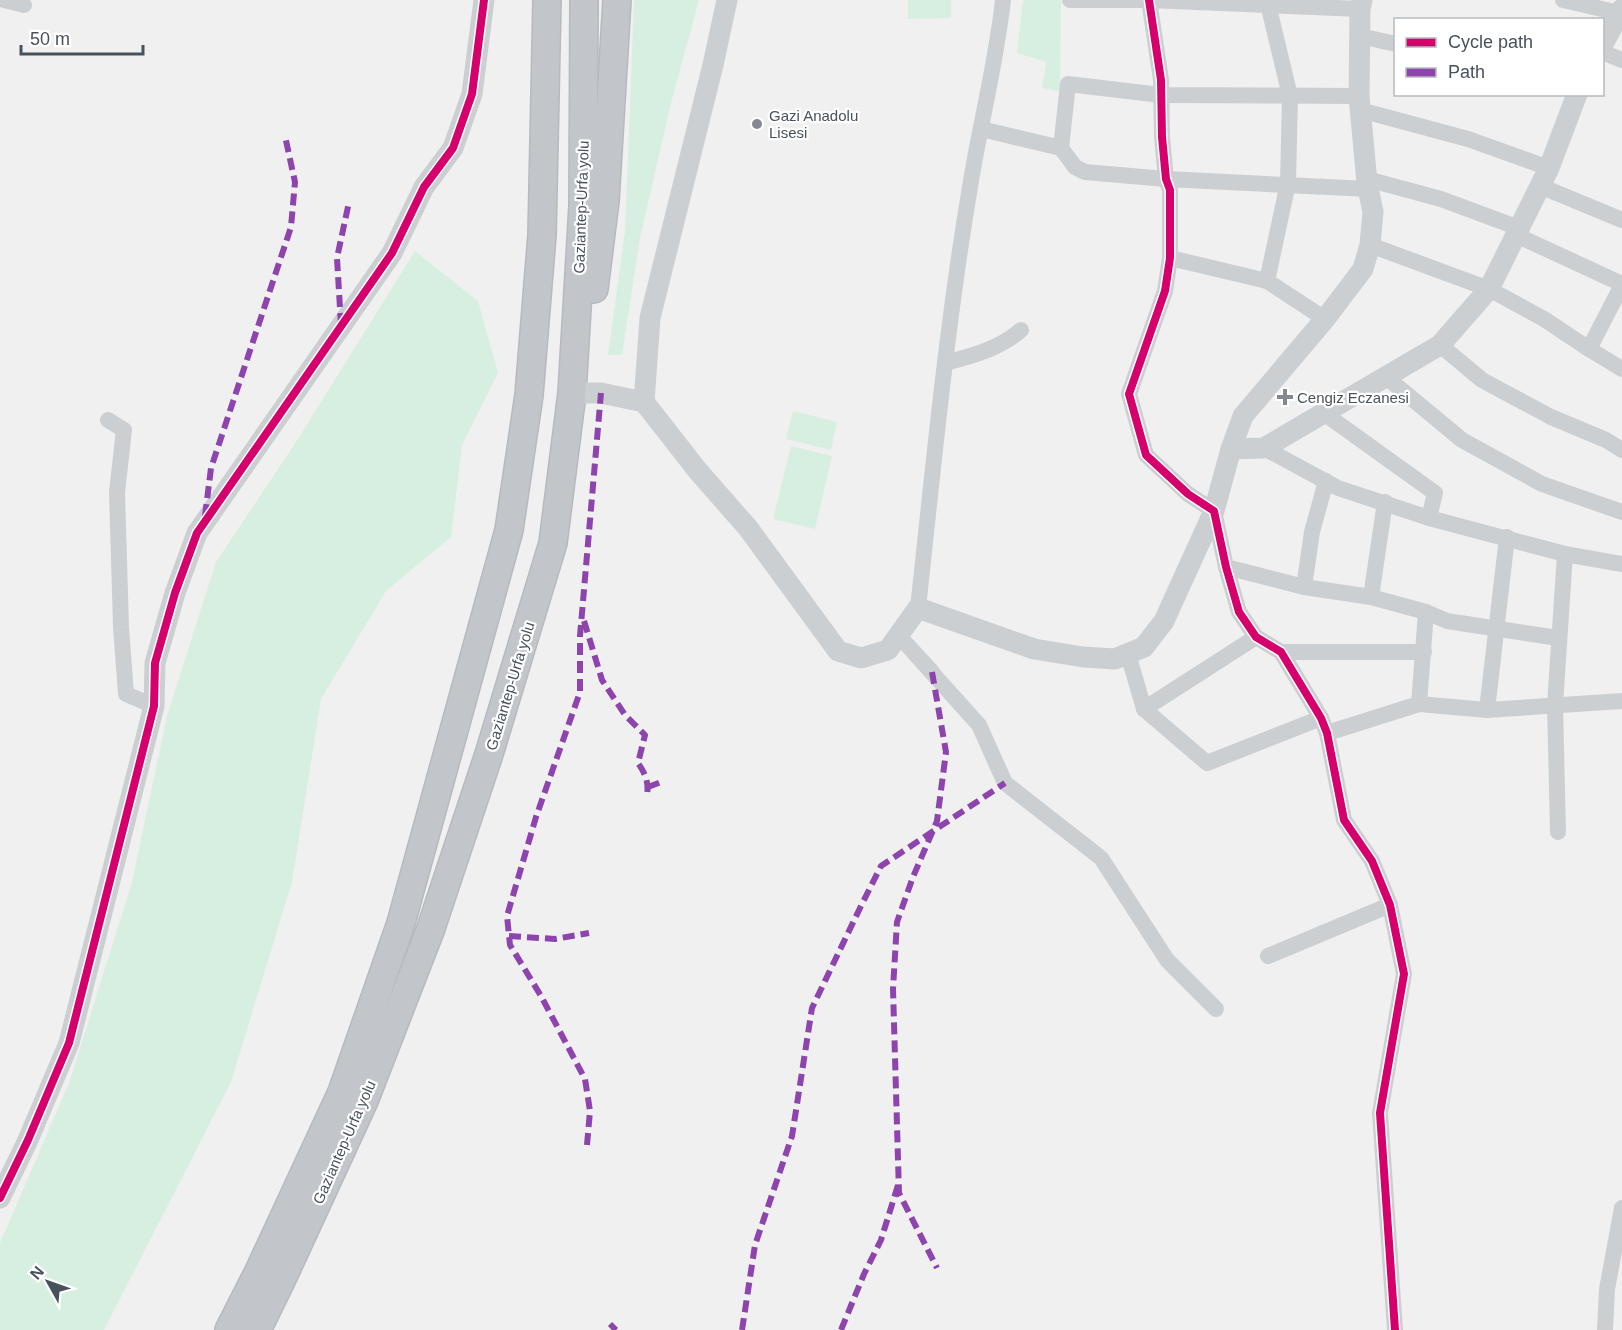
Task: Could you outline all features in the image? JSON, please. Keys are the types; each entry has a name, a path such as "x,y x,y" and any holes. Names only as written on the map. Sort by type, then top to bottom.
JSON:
{"highway":[{"name":"Gaziantep-Urfa yolu","path":"229,1330 342,1092 401,923 509,530 529,395 542,235 547,0"},
{"name":"Gaziantep-Urfa yolu","path":"257,1330 364,1101 430,931 489,754 553,543 572,393 583,206 584,0"},
{"path":"572,393 592,305 605,201 617,0"}],"street":[{"path":"4,0 24,5"},
{"path":"0,1198 28,1140 69,1044 154,706 155,663 174,593 197,533 392,253 424,187 453,148 472,94 484,0"},
{"path":"644,402 650,318 727,0"},
{"path":"572,393 601,393 644,402 698,471 748,528 838,651 861,658 888,650 918,609 945,363 969,191 998,43 1003,0"},
{"path":"918,609 1034,649 1083,657 1115,659 1144,647 1164,621 1214,511 1231,449 1243,416 1325,319 1363,269 1370,245 1373,212 1359,103 1361,4 1070,0"},
{"path":"1149,0 1161,80 1162,137 1166,179 1170,190 1170,258 1165,291 1129,394 1146,455 1188,494 1214,511 1226,567 1239,612 1256,637 1281,652 1324,726 1344,820 1372,861 1390,904 1404,974 1380,1113 1395,1330"},
{"path":"1563,0 1620,11 1604,42"},
{"path":"1267,3 1290,96 1288,183 1267,281"},
{"path":"1360,36 1394,44"},
{"path":"1604,53 1622,60"},
{"path":"1061,148 1068,84 1161,95 1290,96 1359,103 1468,139 1622,220"},
{"path":"1231,449 1263,448 1440,345 1489,289 1544,177 1576,96"},
{"path":"981,129 1061,148 1075,167 1086,172 1166,179 1368,184 1441,199 1518,232 1622,285 1589,349"},
{"path":"1370,245 1489,289 1544,319 1622,369"},
{"path":"1170,258 1267,281 1325,319"},
{"path":"945,363 978,355 1010,340 1021,330"},
{"path":"1440,345 1482,380 1551,417 1606,440 1622,450"},
{"path":"1386,376 1462,440 1542,484 1622,512"},
{"path":"1324,414 1435,493 1429,518"},
{"path":"108,420 124,430 117,492 121,627 126,694 154,706"},
{"path":"1263,448 1338,488 1429,518 1565,554 1622,564"},
{"path":"1304,587 1312,532 1326,481"},
{"path":"1371,597 1385,502"},
{"path":"1487,710 1507,537"},
{"path":"1557,832 1555,705 1565,554"},
{"path":"1226,567 1304,587 1371,597 1426,612 1447,621 1558,638"},
{"path":"1419,704 1426,612"},
{"path":"899,636 932,672"},
{"path":"899,636 979,725 1005,783 1101,858 1167,960 1216,1009"},
{"path":"1144,709 1256,637"},
{"path":"1281,652 1424,652"},
{"path":"1128,654 1144,709 1207,763 1324,726 1419,704 1487,710 1622,701"},
{"path":"1268,956 1390,904"},
{"path":"1605,1330 1607,1289 1622,1208"}],"green space":[{"path":"634,0 699,0 671,103 640,238 622,355 608,355 625,231"},
{"path":"908,0 951,0 951,18 908,19"},
{"path":"1023,0 1061,0 1060,91 1042,88 1046,62 1017,53"},
{"path":"415,251 478,301 498,373 462,445 451,537 386,591 321,699 292,882 231,1082 104,1330 0,1330 0,1243 69,1083 132,882 167,716 216,562 296,442"},
{"path":"793,411 837,422 831,450 786,439"},
{"path":"791,446 832,456 815,529 773,519"}],"marked path":[{"path":"205,516 211,468 291,227 295,182 285,136"},
{"path":"341,325 337,258 349,202"},
{"path":"587,1145 590,1111 585,1079 541,996 510,945 507,916 536,817 580,692 580,636 601,393"},
{"path":"584,621 602,680 625,715 645,735 638,763 646,778 647,795"},
{"path":"932,672 946,752 937,821 897,922 893,989 899,1193 937,1268"},
{"path":"648,787 661,782"},
{"path":"742,1330 755,1245 792,1136 812,1008 861,906 881,866 1005,783"},
{"path":"509,936 555,939 589,933"},
{"path":"841,1330 881,1240 898,1185"},
{"path":"610,1324 616,1330"}],"cycle path":[{"path":"0,1198 28,1140 69,1043 154,706 155,663 175,593 197,533 392,253 424,187 453,148 472,94 484,0"},
{"path":"1149,0 1161,80 1162,137 1166,179 1170,190 1170,258 1165,291 1129,394 1146,455 1188,494 1214,511 1226,567 1239,612 1256,637 1281,652 1321,718 1327,733 1344,820 1372,861 1390,905 1404,974 1380,1113 1395,1330"}],"place":[{"name":"Gazi Anadolu Lisesi","path":"757,124"},
{"name":"Cengiz Eczanesi","path":"1285,397"}]}
